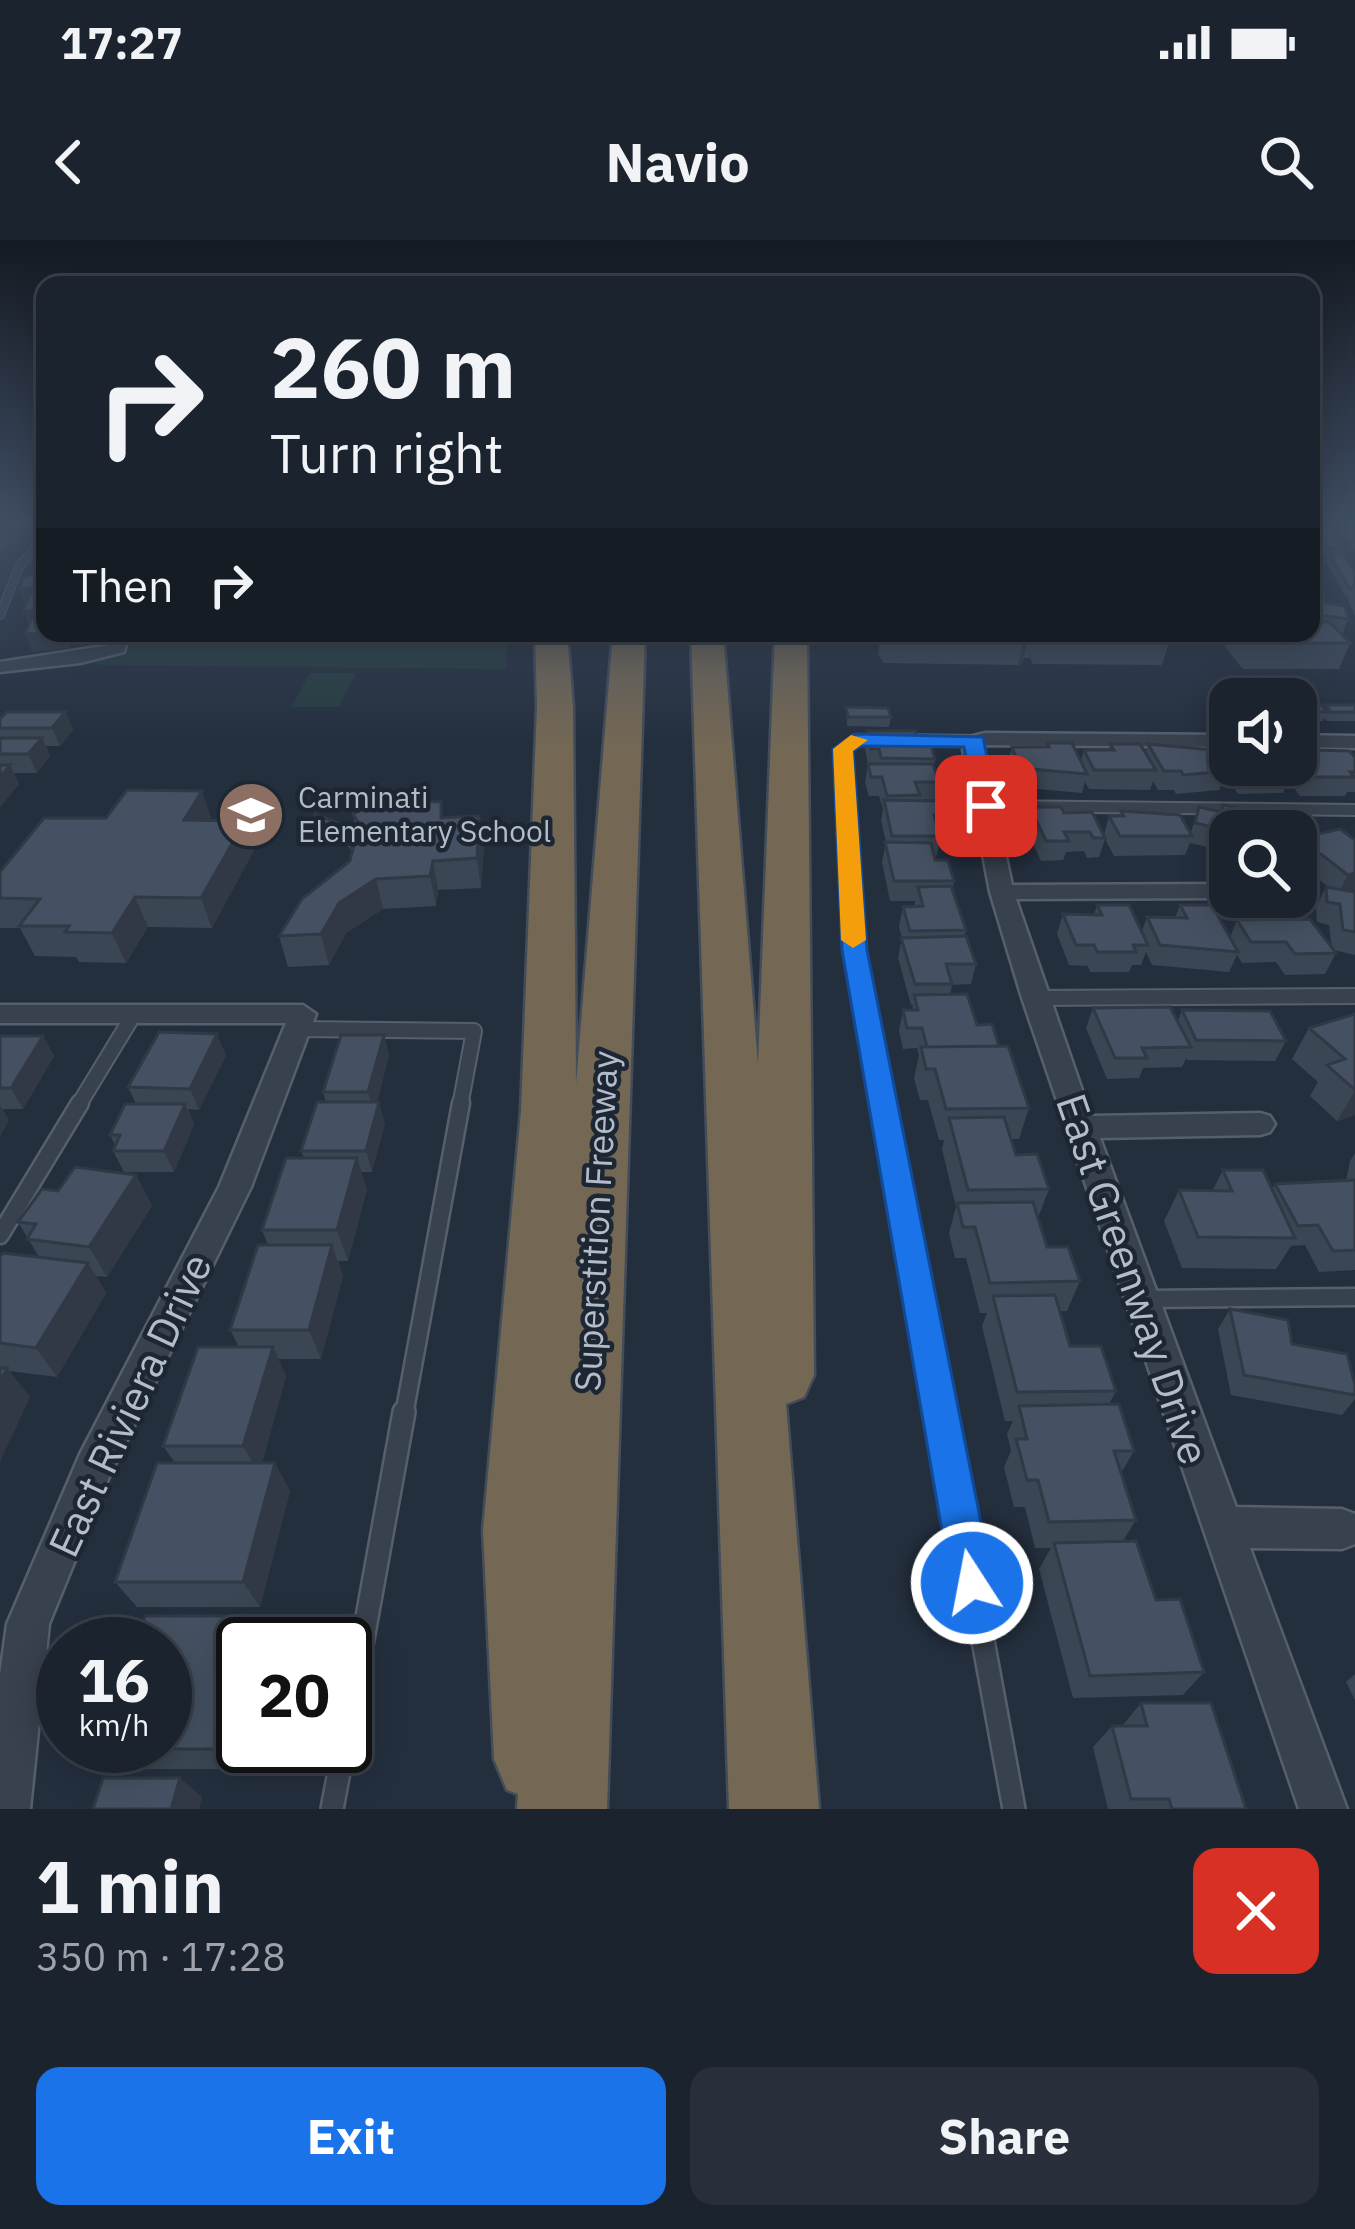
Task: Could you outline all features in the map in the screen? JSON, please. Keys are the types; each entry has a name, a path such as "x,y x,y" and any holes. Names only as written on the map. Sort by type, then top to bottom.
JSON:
{"highway":[{"path":"542,1809 521,1530 549,1111 555,706 551,642"},
{"name":"Superstition Freeway","path":"562,1809 628,642"},
{"path":"707,642 774,1802"},
{"path":"774,1802 791,642"}],"street":[{"path":"0,667 80,658 118,648 119,642"},
{"path":"976,742 1209,741"},
{"path":"1317,741 1355,742"},
{"name":"East Greenway Drive","path":"976,742 973,750 1002,892 1036,998 1323,1809"},
{"path":"1002,892 1209,891"},
{"path":"0,1014 300,1021"},
{"name":"East Riviera Drive","path":"6,1809 28,1624 94,1467 235,1187 300,1021"},
{"path":"1078,1127 1260,1124"},
{"path":"1220,1527 1342,1529"}],"lane":[{"path":"976,742 856,740 843,749 855,950 1014,1809"},
{"path":"986,806 1355,810"},
{"path":"1036,998 1355,995"},
{"path":"0,1235 134,1014"},
{"path":"300,1021 474,1031 367,1617"},
{"path":"1140,1299 1355,1297"},
{"path":"332,1809 338,1773"}],"green space":[{"path":"119,642 508,642 506,669 100,665 80,658 118,648"},
{"path":"310,673 356,673 339,707 291,707"}],"building":[{"path":"28,597 36,597 36,633 25,634 35,610 23,612"},
{"path":"1320,597 1325,603 1345,606 1348,619 1320,615"},
{"path":"1320,622 1329,622 1350,643 1253,643 1320,642"},
{"path":"1325,705 1355,705 1355,712 1331,712"},
{"path":"846,707 888,708 891,717 848,717"},
{"path":"7,712 65,712 52,728 0,728 0,719"},
{"path":"867,731 915,731 920,745 931,745 935,759 881,758 879,749 871,749"},
{"path":"0,738 42,738 28,754 0,754"},
{"path":"1047,743 1072,743 1087,774 1020,768 1012,747 1049,747"},
{"path":"1110,744 1140,744 1156,770 1094,770 1084,750 1114,750"},
{"path":"1148,744 1209,750 1209,773 1164,771"},
{"path":"1317,750 1349,751 1355,757 1355,772 1350,772 1354,777 1317,777"},
{"path":"868,764 933,764 939,782 915,782 920,795 887,796 882,777 871,777"},
{"path":"127,790 202,791 184,820 245,821 201,898 135,897 112,933 65,932 69,926 19,926 40,899 0,898 0,872 44,818 106,818"},
{"path":"379,800 441,802 441,818 479,816 477,858 433,861 430,876 376,879 339,903 321,934 279,936 302,899 350,861 358,822 353,814"},
{"path":"884,800 939,801 944,815 934,815 940,836 892,836"},
{"path":"1030,807 1092,812 1105,838 1093,838 1090,832 1064,832 1069,841 1046,841"},
{"path":"1199,807 1213,810 1209,810 1209,826 1195,823"},
{"path":"1121,811 1180,815 1192,836 1120,836 1109,816 1124,816"},
{"path":"315,814 353,829 353,849 344,832 313,818"},
{"path":"1340,829 1355,840 1355,873 1348,875 1317,855 1317,834"},
{"path":"885,842 931,843 935,860 948,860 954,881 894,881"},
{"path":"951,886 966,930 910,931 903,907 923,906 918,887"},
{"path":"1326,887 1355,892 1355,932 1343,930 1340,904 1327,902"},
{"path":"1097,905 1129,905 1148,945 1133,945 1136,952 1097,952 1094,945 1076,945 1063,914 1102,915"},
{"path":"1180,905 1209,905 1209,918 1219,918 1238,952 1160,945 1147,917 1187,918"},
{"path":"1310,919 1336,953 1295,954 1286,942 1251,942 1237,920"},
{"path":"966,936 976,964 946,964 952,984 915,984 901,938"},
{"path":"967,994 977,1025 992,1024 999,1046 927,1047 922,1028 907,1028 903,1010 918,1010 914,995"},
{"path":"1170,1007 1191,1047 1142,1048 1147,1058 1115,1058 1093,1008"},
{"path":"1182,1010 1270,1011 1286,1041 1196,1040"},
{"path":"1355,1014 1355,1090 1327,1065 1345,1059 1309,1028"},
{"path":"159,1032 217,1034 190,1089 128,1087"},
{"path":"341,1035 384,1035 368,1092 323,1092"},
{"path":"0,1036 43,1036 11,1088 0,1088"},
{"path":"1008,1046 1029,1108 946,1109 935,1069 926,1069 921,1047"},
{"path":"317,1102 379,1102 366,1151 301,1151"},
{"path":"125,1104 185,1104 164,1151 113,1151 120,1135 110,1135"},
{"path":"1004,1117 1016,1155 1037,1154 1049,1189 968,1190 949,1118"},
{"path":"286,1158 357,1158 337,1230 262,1230"},
{"path":"75,1167 136,1175 89,1247 27,1239 36,1224 18,1222 42,1189 58,1191"},
{"path":"1223,1170 1263,1170 1295,1238 1198,1237 1179,1190 1232,1191"},
{"path":"1355,1180 1355,1250 1333,1251 1318,1225 1298,1226 1275,1184"},
{"path":"1033,1202 1047,1247 1068,1247 1080,1281 990,1283 975,1227 963,1227 957,1203"},
{"path":"258,1245 332,1245 309,1330 230,1330"},
{"path":"3,1253 88,1263 36,1348 0,1343"},
{"path":"1055,1295 1070,1346 1101,1346 1116,1391 1017,1392 993,1296"},
{"path":"1230,1309 1288,1320 1292,1344 1347,1354 1355,1395 1244,1375"},
{"path":"198,1347 273,1347 243,1446 163,1446"},
{"path":"1119,1404 1134,1451 1114,1451 1136,1520 1049,1522 1038,1480 1027,1480 1016,1439 1027,1439 1019,1406"},
{"path":"157,1463 275,1463 243,1582 115,1582"},
{"path":"1136,1541 1156,1600 1180,1599 1204,1672 1090,1676 1054,1543"},
{"path":"259,1616 216,1617 216,1749 192,1749 192,1617 145,1617"},
{"path":"1141,1703 1211,1703 1246,1809 1172,1809 1169,1799 1131,1799 1112,1726 1147,1726"},
{"path":"103,1778 180,1778 171,1809 93,1809"}],"slow traffic":[{"path":"853,940 843,749 858,740"}],"place":[{"name":"Carminati Elementary School","path":"251,815"}],"route":[{"path":"972,1583 855,950 843,749 856,740 976,742 973,750 986,806"}]}
